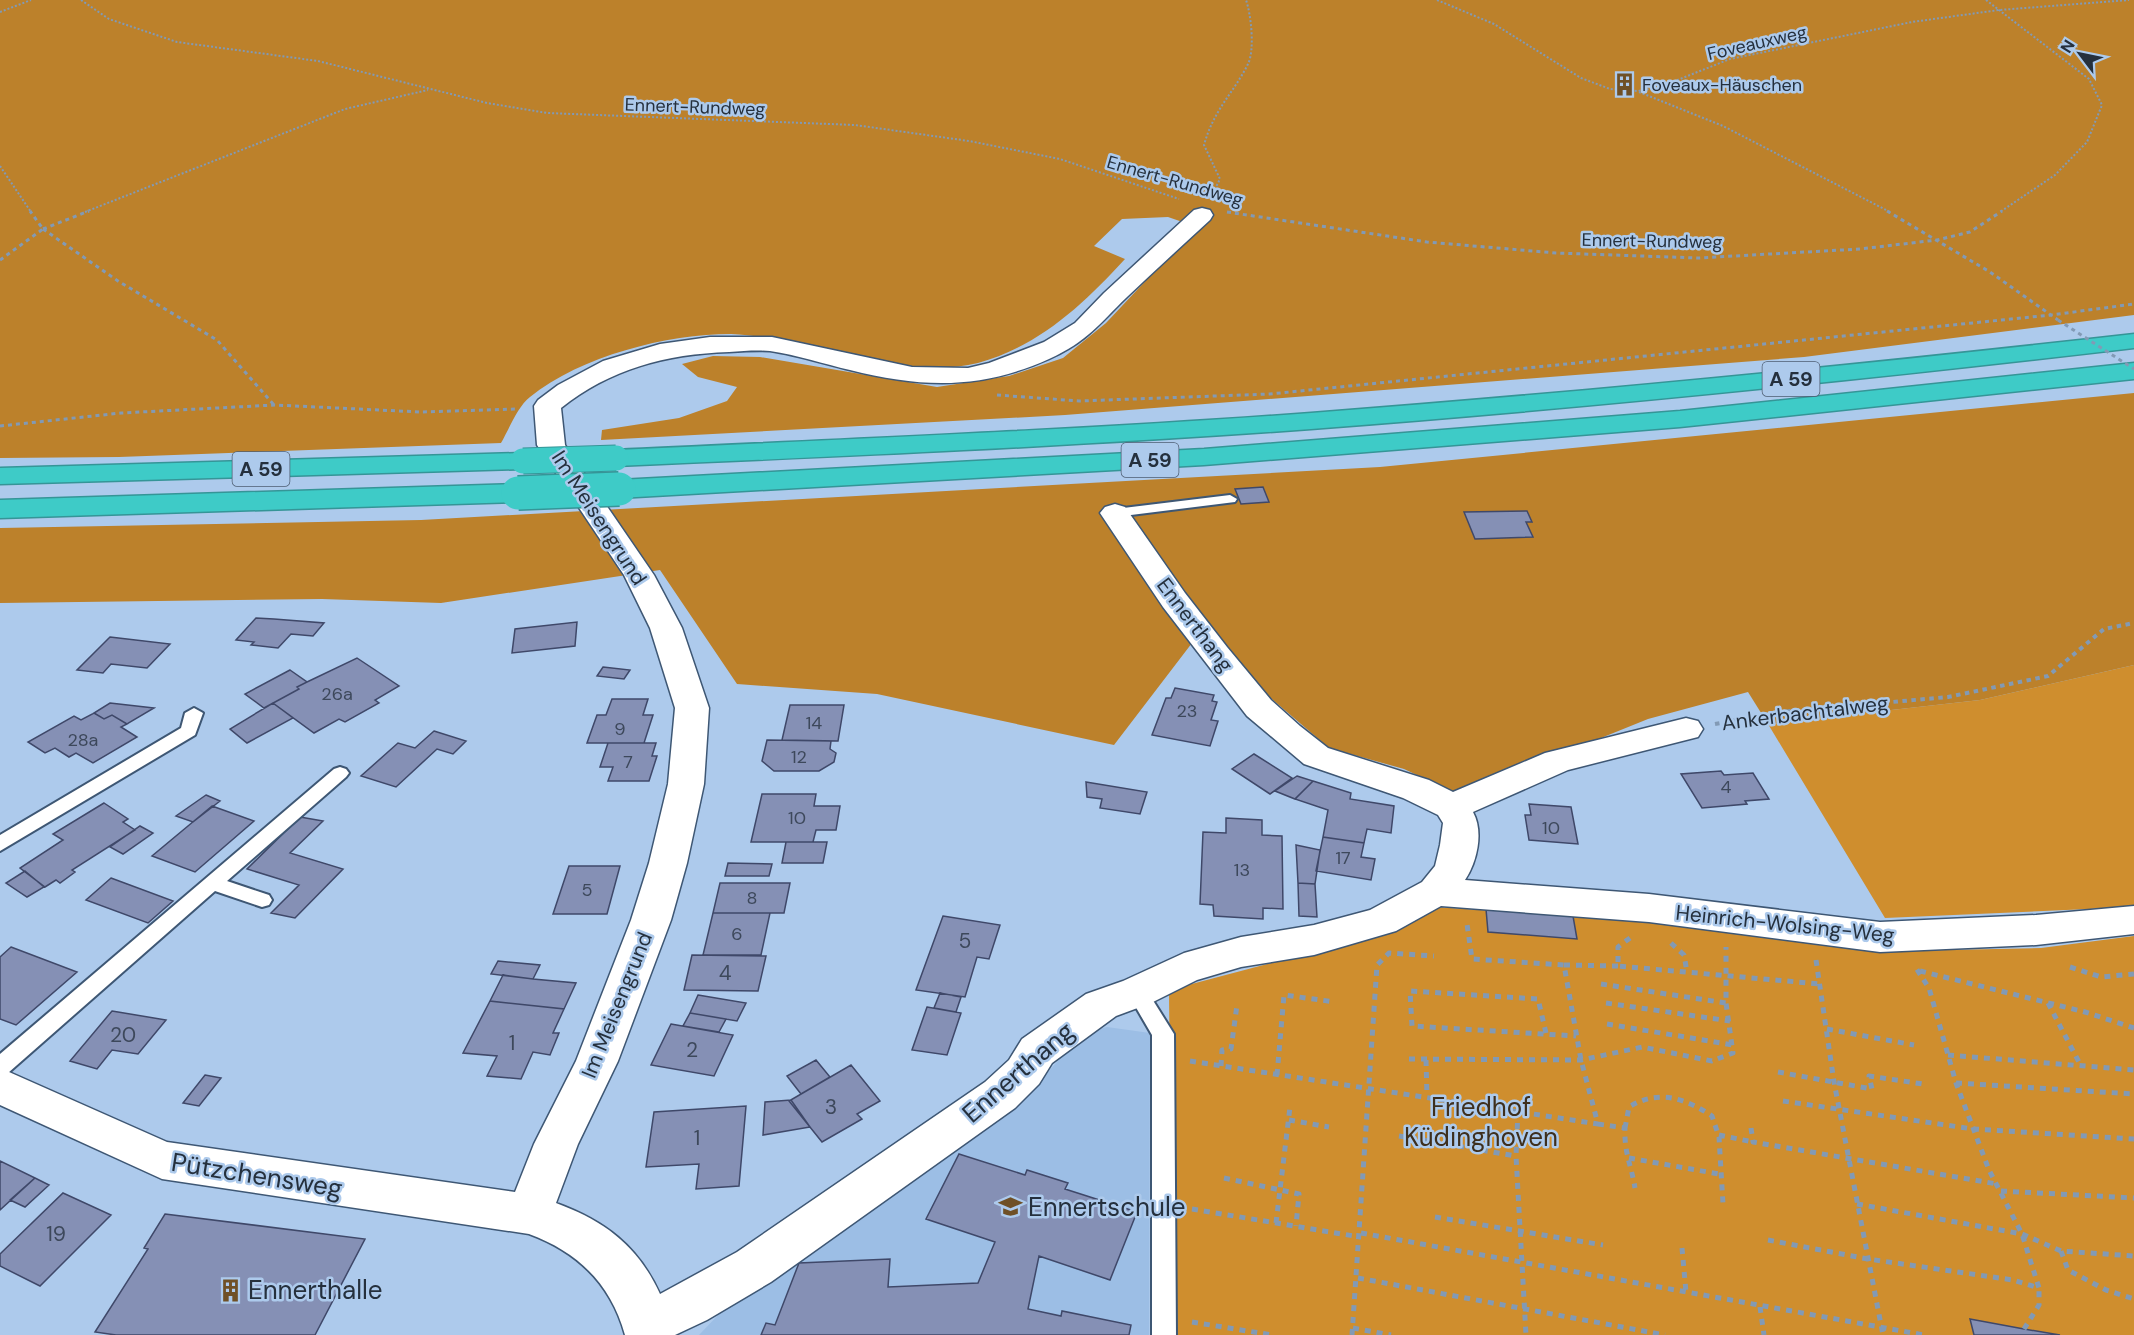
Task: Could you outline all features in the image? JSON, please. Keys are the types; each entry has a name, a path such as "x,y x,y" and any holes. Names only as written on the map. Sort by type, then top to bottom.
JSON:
{"highway":[{"name":"A 59","path":"0,476 616,458 1188,429 1448,410 1920,366 2134,340"},
{"name":"A 59","path":"0,509 618,489 1228,455 1680,419 2134,370"}],"street":[{"path":"546,406 566,389 607,368 648,353 704,344 774,344 857,365 945,378 993,371 1042,353 1085,328 1110,300 1204,211"},
{"name":"Im Meisengrund","path":"529,1214 556,1144 597,1061 651,920 668,863 686,784 692,708 666,628 639,575 551,445 546,406"},
{"name":"Ennerthang","path":"649,1329 754,1267 1000,1095 1024,1072 1037,1051 1101,1005 1137,992 1184,968 1241,952 1314,940 1382,921 1436,892 1454,869 1461,823 1460,803 1316,756 1288,734 1259,708 1215,654 1174,600 1115,513"},
{"path":"1460,803 1557,761 1686,729"},
{"name":"Heinrich-Wolsing-Weg","path":"1436,892 1648,908 1880,938 2036,930 2134,920"},
{"name":"Pützchensweg","path":"0,1085 162,1160 529,1214 577,1233 613,1261 635,1290 649,1329"}],"lane":[{"name":"Ennerthang","path":"1115,513 1230,499"},
{"path":"0,844 189,732 194,713"},
{"path":"0,1067 340,773"},
{"path":"212,883 262,900"},
{"path":"1137,992 1162,1034 1164,1335"}],"path":[{"path":"0,12 30,0"},
{"name":"Ennert-Rundweg","path":"81,0 109,19 177,42 318,61 430,89 547,113 693,121 855,125 969,141 1059,159 1204,211 1427,242 1556,253 1698,258 1860,249 1937,240 1970,232 2055,175 2087,142 2102,105 2089,79 1986,0"},
{"path":"1204,211 1220,179 1204,144 1210,124 1250,56 1251,16 1246,0"},
{"name":"Foveauxweg","path":"1437,0 1494,24 1581,78 1610,88 1638,91 1660,87 1731,59 1912,22 1999,10 2129,0"},
{"path":"0,260 43,228 345,109 430,89"},
{"path":"1638,91 1677,104 1791,160 1937,240 2134,370"},
{"path":"0,166 43,228 118,281 217,340 275,405"},
{"path":"945,378 1003,397 1078,402 1270,394 2051,315 2134,304"},
{"path":"0,426 121,413 275,405 420,412 546,406"},
{"name":"Ankerbachtalweg","path":"1686,729 1780,712 1948,698 2048,676 2104,629 2134,623"},
{"path":"1466,918 1472,959 1618,966 1820,984"},
{"path":"1618,966 1618,947 1634,936"},
{"path":"1665,940 1684,954 1688,963 1687,972"},
{"path":"1409,1059 1581,1060 1642,1047 1712,1061 1733,1053 1734,1045 1726,1003 1726,948"},
{"path":"1391,1335 1352,1331 1358,1278 1367,1088 1377,965 1389,953 1434,956"},
{"path":"1816,956 1834,1082 1883,1335"},
{"path":"1912,964 1920,971 1929,988 1956,1083 2000,1191 2022,1234 2039,1288 2041,1295 2035,1315 2024,1329"},
{"path":"1563,965 1581,1060 1598,1124"},
{"path":"2070,967 2101,977 2134,974"},
{"path":"1920,971 2085,1011 2134,1028"},
{"path":"1601,984 1726,1003"},
{"path":"1546,1033 1538,999 1410,991 1412,1026 1576,1036"},
{"path":"1277,1075 1284,995 1335,1002"},
{"path":"1606,1003 1730,1021"},
{"path":"2048,1003 2081,1066"},
{"path":"1221,1066 1222,1050 1231,1049 1237,1005"},
{"path":"1607,1023 1734,1045"},
{"path":"1827,1029 1914,1046"},
{"path":"1948,1055 2134,1070"},
{"path":"1185,1060 1427,1095 1625,1128"},
{"path":"1426,1060 1427,1095"},
{"path":"1778,1072 1872,1089 1869,1076 1923,1084"},
{"path":"1956,1083 2134,1094"},
{"path":"1635,1188 1629,1158 1623,1150 1629,1107 1651,1095 1676,1097 1701,1108 1712,1116 1719,1136 1719,1174 1723,1204"},
{"path":"1783,1101 1973,1129 2134,1139"},
{"path":"1276,1223 1290,1107"},
{"path":"1518,1111 1516,1156 1526,1335"},
{"path":"1288,1120 1329,1127"},
{"path":"1751,1128 1753,1142"},
{"path":"1399,1136 1516,1156"},
{"path":"1719,1136 1997,1184"},
{"path":"1629,1158 1719,1174"},
{"path":"1224,1178 1299,1194 1296,1226"},
{"path":"2000,1191 2134,1198"},
{"path":"1857,1204 2022,1234 2061,1251 2134,1256"},
{"path":"1191,1209 1521,1262 1924,1335"},
{"path":"1435,1217 1603,1245"},
{"path":"1768,1240 1868,1259 2013,1280 2039,1288"},
{"path":"1682,1248 1686,1292"},
{"path":"2061,1251 2068,1270 2106,1290 2134,1299"},
{"path":"1358,1278 1665,1335"},
{"path":"1760,1307 1764,1335"},
{"path":"1192,1315 1191,1322 1272,1335"}],"shaded area":[{"path":"0,0 2134,0 2134,315 1804,357 1065,415 601,440 602,430 679,418 727,401 737,387 698,377 682,364 713,356 760,357 937,387 1009,376 1063,358 1106,323 1200,228 1168,217 1122,219 1094,246 1125,259 1093,292 1059,322 1040,335 1000,356 978,363 955,367 908,366 768,338 731,334 706,335 653,343 626,350 574,370 526,401 501,443 119,457 0,458"},
{"path":"2134,393 2134,665 1980,700 1768,724 1748,692 1648,719 1460,795 1404,769 1329,748 1260,689 1205,626 1114,745 877,694 737,684 660,570 441,603 322,599 0,603 0,528 421,520 1380,467"},
{"name":"Ennertschule","path":"1107,1027 1150,1033 1149,1335 699,1335 722,1311 1021,1102 1082,1034"}],"green space":[{"path":"2134,665 2134,907 1885,918 1768,724 1980,700"},
{"name":"Friedhof Küdinghoven","path":"1435,907 1573,916 1632,916 1896,951 2041,948 2134,936 2134,1335 1172,1335 1169,990 1380,934"}],"building":[{"path":"1263,487 1269,502 1241,504 1235,489"},
{"path":"1527,511 1532,522 1526,522 1533,537 1475,539 1464,512"},
{"path":"256,618 324,623 313,636 291,634 278,648 251,645 254,642 236,640"},
{"path":"577,622 575,646 512,653 515,629"},
{"path":"110,637 170,644 147,668 111,664 103,673 77,670"},
{"path":"357,658 399,686 375,700 379,703 345,722 339,719 314,733 273,703 299,689 297,687"},
{"path":"603,667 630,670 624,679 597,676"},
{"path":"290,670 307,682 297,687 299,689 264,708 245,694"},
{"path":"1175,688 1214,695 1212,701 1217,702 1211,720 1218,721 1210,746 1152,735 1166,698 1171,698"},
{"path":"612,699 648,699 643,715 653,715 644,743 587,743 597,715 606,715"},
{"path":"110,703 154,708 127,724 112,715 104,719 94,713"},
{"path":"273,703 293,718 247,743 230,729"},
{"path":"790,705 844,705 838,741 782,740"},
{"path":"94,713 104,719 112,715 127,724 121,727 137,737 93,763 76,753 69,757 55,748 45,753 28,742 74,716 81,720"},
{"path":"434,731 466,741 453,754 437,749 396,787 361,776 398,743 415,748"},
{"path":"767,740 831,741 830,749 836,753 834,762 819,771 774,771 762,761"},
{"path":"608,743 656,743 652,756 657,756 649,781 608,781 613,767 600,767"},
{"path":"1254,754 1292,778 1270,794 1232,769"},
{"path":"1721,771 1724,775 1753,773 1769,799 1745,801 1747,804 1702,808 1681,774"},
{"path":"1297,776 1313,781 1295,799 1275,791"},
{"path":"1313,781 1351,793 1350,799 1394,806 1391,833 1367,829 1364,843 1323,837 1328,810 1295,799"},
{"path":"1086,782 1147,792 1140,814 1100,808 1102,799 1087,797"},
{"path":"762,794 816,794 814,806 840,806 836,830 816,830 813,842 751,842"},
{"path":"206,795 220,801 193,822 176,816"},
{"path":"104,803 128,819 123,822 135,830 72,870 75,872 60,883 56,880 45,887 20,868 63,840 53,834"},
{"path":"1529,804 1571,807 1578,844 1529,840 1525,815 1531,815"},
{"path":"212,806 254,821 195,872 152,856"},
{"path":"300,817 323,821 290,853 343,869 295,918 271,913 299,885 247,869"},
{"path":"1226,818 1262,820 1262,835 1282,836 1283,909 1263,908 1263,919 1214,916 1213,905 1200,904 1203,832 1226,833"},
{"path":"140,826 153,833 123,854 110,847"},
{"path":"1323,837 1364,843 1361,857 1375,859 1371,880 1316,871"},
{"path":"786,842 827,842 823,863 782,863"},
{"path":"1296,845 1320,850 1315,884 1298,883"},
{"path":"728,863 772,864 769,876 725,876"},
{"path":"569,866 620,866 607,914 553,914"},
{"path":"25,871 44,887 27,897 6,883"},
{"path":"111,878 173,901 148,923 86,900"},
{"path":"720,883 790,883 784,913 713,913"},
{"path":"1298,883 1315,884 1317,917 1299,916"},
{"path":"1486,909 1573,916 1577,939 1488,932"},
{"path":"713,913 770,913 761,955 703,955"},
{"path":"943,916 1000,925 989,959 977,957 965,997 916,990"},
{"path":"11,947 77,972 16,1025 0,1019 0,957"},
{"path":"692,955 766,956 758,991 684,990"},
{"path":"498,961 540,965 533,979 491,974"},
{"path":"503,975 576,983 564,1009 490,1001"},
{"path":"940,993 961,997 956,1012 934,1008"},
{"path":"698,995 746,1003 737,1021 690,1013"},
{"path":"490,1001 564,1009 553,1033 559,1033 550,1055 533,1052 521,1079 487,1076 497,1056 463,1053"},
{"path":"927,1007 961,1013 947,1055 912,1050"},
{"path":"112,1011 166,1020 138,1054 112,1050 97,1069 70,1061"},
{"path":"690,1013 726,1019 719,1032 683,1026"},
{"path":"671,1024 733,1035 714,1076 651,1065"},
{"path":"816,1060 830,1077 801,1094 787,1076"},
{"path":"851,1065 880,1101 857,1114 862,1119 822,1142 789,1101"},
{"path":"205,1075 221,1078 199,1106 183,1103"},
{"path":"791,1100 810,1127 763,1135 765,1102"},
{"path":"746,1106 739,1186 696,1189 699,1164 646,1167 654,1112"},
{"path":"959,1154 1025,1175 1027,1170 1068,1183 1065,1189 1137,1212 1110,1280 1039,1256 1028,1309 1061,1316 1062,1311 1131,1325 1129,1335 761,1335 766,1323 775,1325 799,1263 890,1259 888,1287 978,1283 995,1242 926,1219"},
{"path":"0,1161 35,1178 0,1210"},
{"path":"35,1178 49,1185 25,1207 10,1200"},
{"path":"63,1193 111,1215 40,1286 0,1266 0,1254"},
{"name":"Ennerthalle","path":"165,1214 365,1239 315,1335 116,1335 95,1332 148,1249 144,1248"},
{"path":"1970,1319 2024,1329 2060,1335 1974,1335"}],"place":[{"name":"Foveaux-Häuschen","path":"1624,85"},
{"name":"Ennertschule","path":"1010,1207"},
{"name":"Ennerthalle","path":"230,1290"}]}
